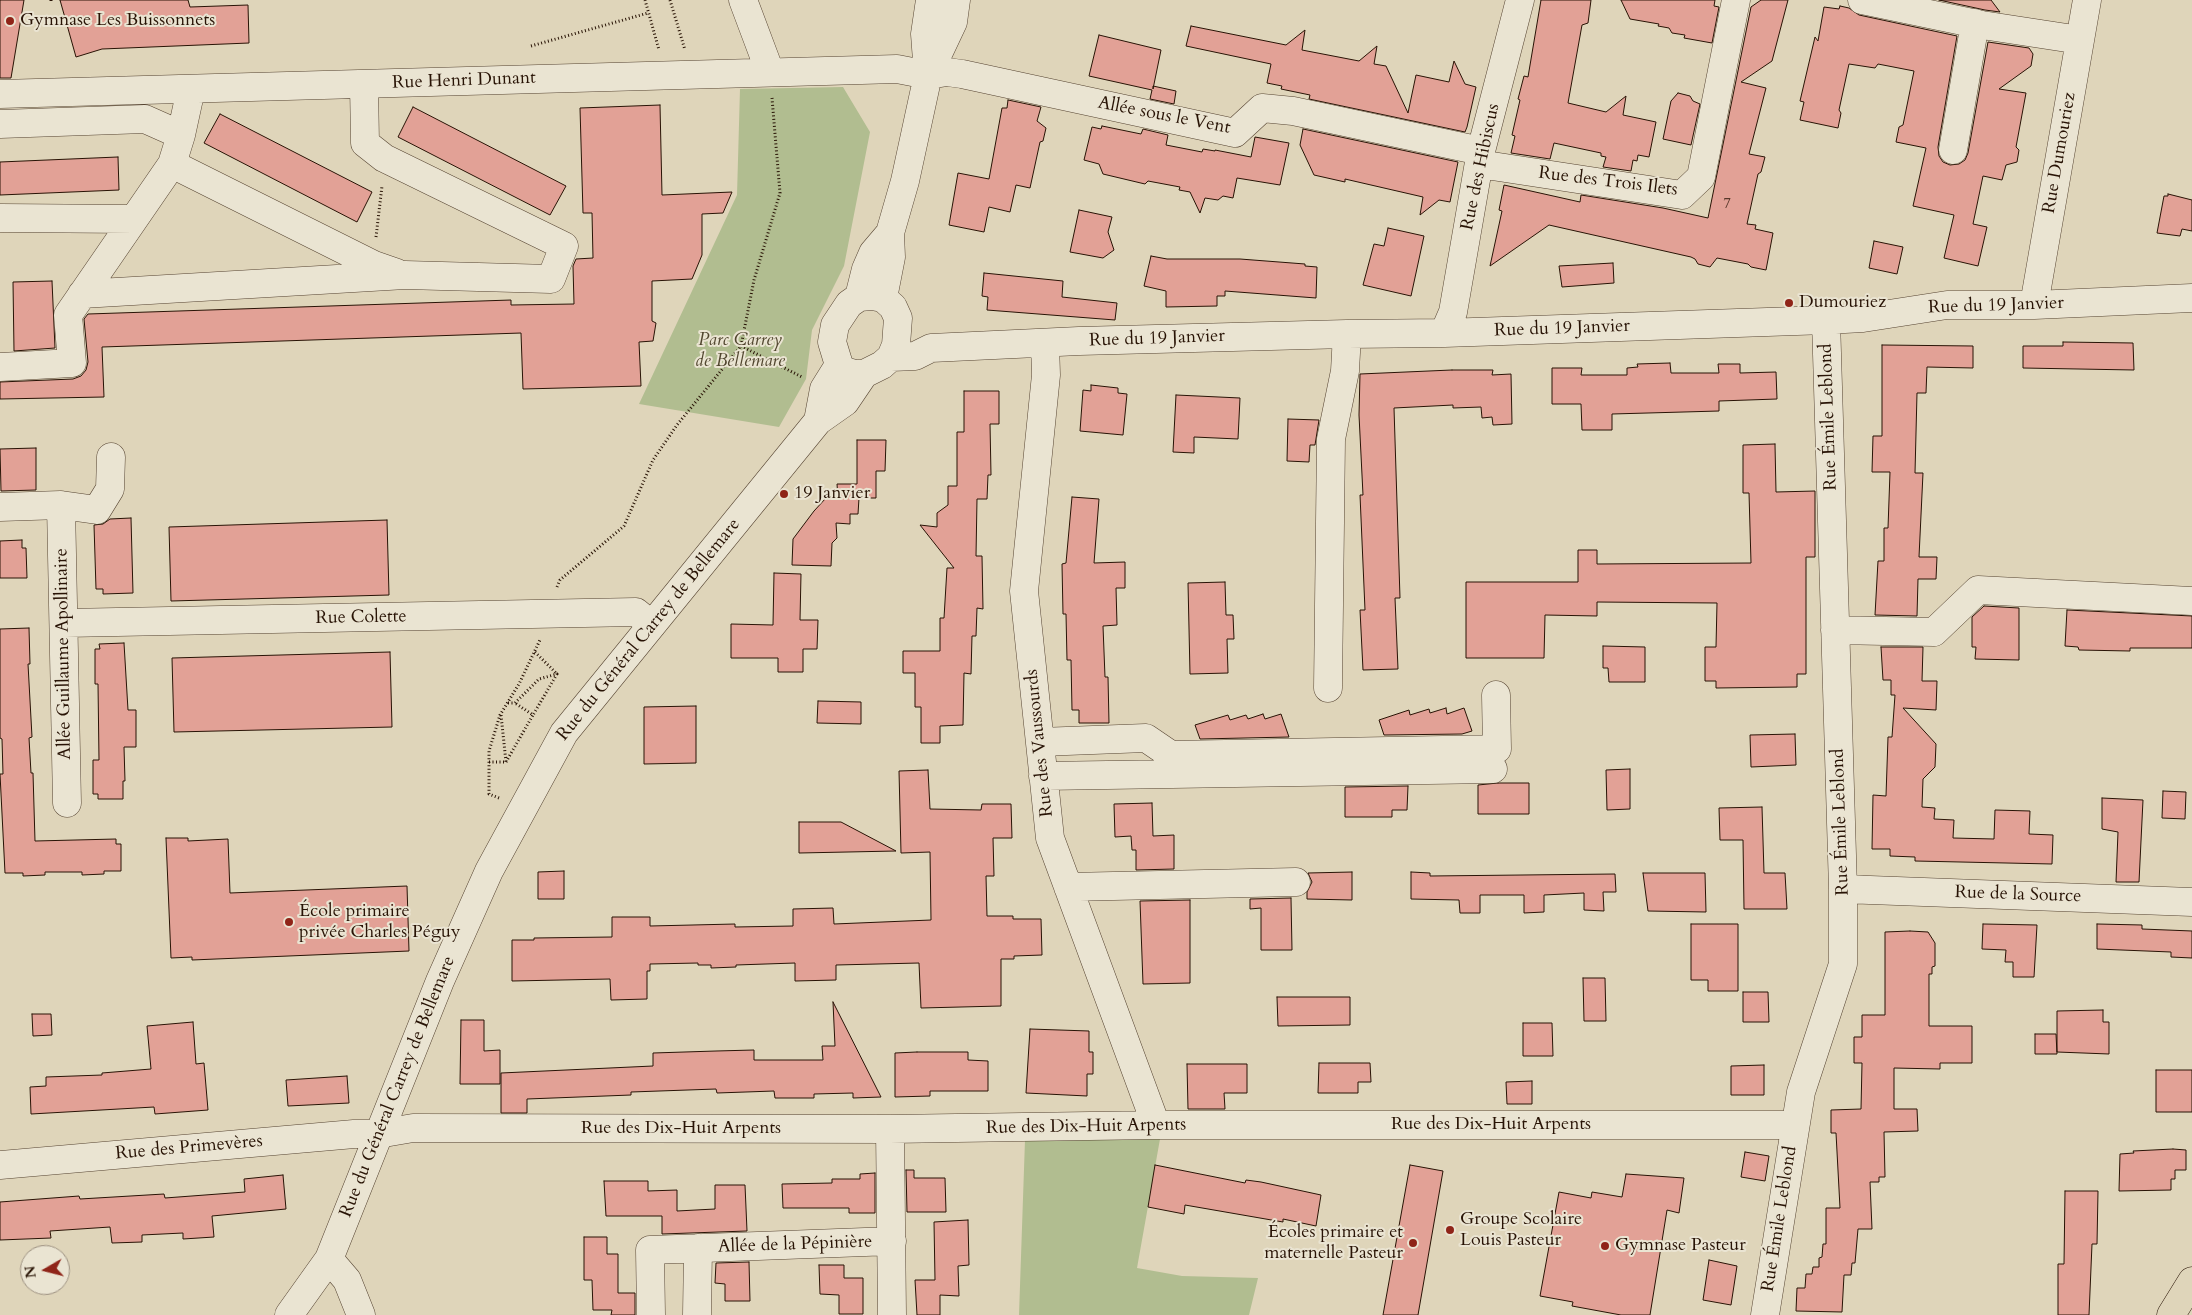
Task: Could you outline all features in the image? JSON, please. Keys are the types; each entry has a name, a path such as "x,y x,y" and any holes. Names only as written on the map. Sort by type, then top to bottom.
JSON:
{"main road":[{"path":"2171,1315 2192,1281"}],"street":[{"path":"744,0 770,72"},
{"path":"928,75 925,34 930,0"},
{"path":"871,297 849,304 836,325 832,342 839,365 844,371 854,374 864,374 882,365 895,344 895,312 871,297 866,269 873,253 890,233 905,181 928,75 953,22 956,0"},
{"name":"Rue des Hibiscus","path":"1444,333 1453,312 1480,158 1520,0"},
{"name":"Rue des Trois Ilets","path":"1480,158 1682,195 1701,176 1736,0"},
{"path":"1862,0 1975,23 2080,40"},
{"name":"Rue Dumouriez","path":"2034,305 2087,0"},
{"path":"1953,150 1975,23"},
{"name":"Rue Henri Dunant","path":"0,94 897,69 928,75"},
{"name":"Allée sous le Vent","path":"928,75 948,72 962,74 1235,133 1262,108 1293,111 1480,158"},
{"path":"82,294 405,275 551,279 564,246 384,158 365,143 364,84"},
{"path":"0,367 72,363 68,314 172,164 181,135 191,89"},
{"path":"0,124 145,119 181,135"},
{"path":"172,164 374,265 405,275"},
{"path":"0,218 134,219"},
{"name":"Rue du 19 Janvier","path":"895,344 915,356 932,348 1826,320 1863,318 1947,305 2034,305 2192,298"},
{"name":"Rue Émile Leblond","path":"1765,1315 1801,1092 1843,964 1843,889 1826,320"},
{"path":"1328,688 1331,439 1345,371 1347,334"},
{"name":"Rue des Vaussourds","path":"1044,343 1046,375 1024,591 1050,838 1156,1125"},
{"name":"Rue du Général Carrey de Bellemare","path":"818,421 824,389 839,365"},
{"name":"Rue du Général Carrey de Bellemare","path":"289,1315 329,1259 440,981 489,871 564,733 818,421 845,402 864,374"},
{"path":"0,507 61,505 97,510 110,489 111,457"},
{"name":"Allée Guillaume Apollinaire","path":"61,505 65,623 67,803"},
{"path":"1836,630 1934,632 1978,590 2192,600"},
{"name":"Rue Colette","path":"65,623 636,612 652,625"},
{"path":"1040,742 1146,738 1171,755 1497,749 1496,695"},
{"path":"1044,776 1493,769"},
{"path":"1068,887 1296,882"},
{"name":"Rue de la Source","path":"1843,889 2192,902"},
{"name":"Rue des Dix-Huit Arpents","path":"378,1134 413,1128 890,1129 1156,1125 1796,1125"},
{"name":"Allée de la Pépinière","path":"890,1129 892,1315"},
{"name":"Rue des Primevères","path":"0,1165 354,1134 378,1134"},
{"name":"Allée de la Pépinière","path":"651,1315 650,1250 892,1241"},
{"name":"Allée de la Pépinière","path":"697,1315 698,1248"},
{"path":"329,1259 347,1280 361,1315"}],"path":[{"path":"644,0 666,76"},
{"path":"670,0 693,75"},
{"path":"531,46 648,13"},
{"path":"520,811 489,794 489,751 500,714 508,703 535,652 546,614 560,580 624,526 653,460 677,425 741,346 754,280 780,193 770,72"},
{"path":"374,265 384,158"},
{"path":"741,346 806,379"},
{"path":"535,652 557,674"},
{"path":"516,703 539,679 557,674"},
{"path":"506,762 557,674"},
{"path":"508,703 516,703 533,714"},
{"path":"500,714 506,762"},
{"path":"489,762 506,762"}],"green space":[{"name":"Parc Carrey de Bellemare","path":"843,87 870,132 844,266 812,330 806,379 779,427 639,404 737,195 740,89"},
{"path":"1160,1139 1137,1268 1182,1276 1258,1278 1249,1315 1019,1315 1025,1140"}],"building":[{"name":"Gymnase Les Buissonnets","path":"0,0 24,0 11,78 0,78"},
{"path":"60,0 188,0 190,7 248,5 249,43 102,49 76,57"},
{"path":"1541,0 1591,0 1588,23 1582,25 1568,103 1606,112 1626,96 1623,115 1656,122 1649,157 1638,155 1637,161 1633,160 1631,171 1603,167 1606,157 1601,156 1601,153 1554,143 1550,159 1511,153 1515,136 1512,135 1520,100 1518,99 1524,76 1528,77"},
{"path":"1621,0 1715,0 1714,6 1719,7 1712,43 1684,38 1685,35 1672,33 1669,28 1658,26 1659,24 1630,19"},
{"path":"1761,0 1788,0 1772,61 1741,82 1766,88 1749,154 1765,157 1761,172 1758,174 1747,224 1756,225 1755,229 1773,233 1766,270 1751,267 1748,264 1717,258 1710,267 1698,264 1691,257 1549,225 1490,266 1502,211 1499,210 1504,185 1580,202 1581,195 1663,208 1708,218 1751,7"},
{"path":"1939,0 1991,0 2000,12 1985,10"},
{"path":"1840,6 1849,8 1859,15 1957,36 1938,147 1939,156 1943,162 1950,165 1959,164 1965,160 1968,153 1988,42 2029,48 2033,54 2031,66 1999,89 2026,93 2016,147 2019,150 2017,162 2006,165 2002,180 1983,176 1973,224 1987,227 1978,266 1944,258 1954,215 1913,206 1926,148 1896,142 1899,127 1903,125 1914,71 1878,64 1875,68 1849,64 1839,110 1841,113 1838,128 1800,120 1804,102 1800,101 1815,37 1818,41 1824,7 1839,9"},
{"path":"1191,26 1286,45 1305,30 1302,50 1359,61 1377,46 1374,64 1386,66 1408,113 1416,75 1449,82 1454,61 1465,84 1476,87 1467,127 1465,132 1309,99 1310,95 1281,89 1282,86 1267,83 1271,64 1186,46"},
{"path":"1099,35 1161,50 1154,86 1176,91 1174,104 1150,99 1152,90 1089,76"},
{"path":"1678,93 1690,96 1693,101 1700,104 1691,145 1663,139 1671,101"},
{"path":"1008,100 1041,107 1037,121 1046,128 1043,141 1040,142 1030,188 1016,185 1010,212 989,207 984,232 949,225 958,173 989,179 1002,108 1007,108"},
{"path":"660,105 662,195 732,192 723,213 702,214 702,255 692,279 652,281 652,321 656,323 653,341 639,342 641,386 523,389 521,333 102,347 104,397 0,399 0,382 73,379 81,376 86,370 88,362 84,319 88,314 511,300 511,305 574,304 573,266 576,259 593,258 592,213 583,213 580,108"},
{"path":"413,107 566,186 550,215 398,137"},
{"path":"220,114 372,192 357,222 204,143"},
{"path":"1102,126 1141,134 1143,129 1168,135 1166,145 1202,152 1203,149 1215,150 1251,157 1255,137 1289,143 1280,185 1237,178 1233,198 1223,196 1218,200 1205,198 1200,213 1190,192 1179,190 1180,187 1148,181 1145,184 1103,174 1099,164 1084,160 1092,127 1101,129"},
{"path":"1303,129 1458,162 1450,202 1439,200 1420,215 1423,197 1345,179 1345,182 1314,175 1300,145"},
{"path":"118,157 119,190 0,195 0,162"},
{"path":"2168,194 2192,200 2192,231 2182,229 2180,236 2157,233 2164,196 2168,196"},
{"path":"1079,210 1112,217 1108,232 1114,250 1103,258 1070,252"},
{"path":"1388,228 1424,236 1411,296 1363,285 1374,244 1384,246"},
{"path":"1874,241 1903,247 1897,274 1869,268"},
{"path":"1151,256 1167,259 1240,259 1305,264 1305,266 1317,267 1316,298 1225,291 1225,296 1217,296 1217,306 1166,307 1166,291 1144,286"},
{"path":"1613,263 1614,283 1562,287 1559,266"},
{"path":"984,273 1063,281 1062,297 1117,303 1115,320 987,310 988,297 982,296"},
{"path":"52,281 55,348 14,351 13,282"},
{"path":"2063,342 2133,343 2134,370 2023,368 2023,346 2063,346"},
{"path":"1882,345 1973,346 1973,368 1927,367 1926,393 1917,393 1915,473 1923,473 1919,557 1937,557 1936,579 1918,579 1917,616 1875,615 1878,561 1884,561 1884,528 1888,528 1890,472 1872,472 1873,436 1882,436"},
{"path":"1670,363 1671,373 1719,373 1718,364 1740,364 1740,373 1776,372 1777,399 1719,401 1719,411 1612,414 1612,430 1582,430 1581,404 1552,404 1552,368 1582,368 1581,375 1627,375 1627,368 1638,367 1637,364"},
{"path":"1493,370 1492,375 1511,374 1512,424 1493,425 1492,417 1482,418 1481,407 1453,408 1453,405 1394,408 1400,598 1395,598 1398,669 1363,670 1360,610 1365,610 1360,495 1363,495 1359,415 1360,374"},
{"path":"1091,385 1118,388 1118,393 1127,394 1123,435 1080,431 1083,390 1091,391"},
{"path":"964,391 999,391 999,424 990,424 991,475 988,475 987,499 977,499 976,556 982,556 983,609 977,608 976,636 972,636 971,674 964,673 963,725 940,726 940,743 921,743 921,707 915,707 915,673 903,673 903,651 940,651 940,618 944,618 947,568 954,568 920,525 937,527 937,513 948,505 948,486 957,486 957,432 964,432"},
{"path":"1176,395 1240,398 1238,439 1194,437 1194,453 1173,452"},
{"path":"1288,419 1319,420 1315,445 1310,445 1309,462 1287,461"},
{"path":"857,440 886,440 885,471 876,471 876,498 859,498 858,514 850,514 850,524 836,523 837,538 832,543 831,566 792,565 793,539 814,511 826,498 838,498 837,484 857,484"},
{"path":"1775,444 1776,492 1815,491 1815,557 1806,557 1806,674 1797,674 1797,687 1716,688 1716,681 1705,681 1705,647 1716,647 1717,603 1597,602 1597,616 1545,615 1544,658 1466,658 1466,582 1578,582 1578,550 1597,550 1597,564 1751,563 1749,493 1743,493 1743,445"},
{"path":"36,448 36,490 1,491 0,449"},
{"path":"1072,497 1099,499 1094,563 1125,562 1125,588 1116,588 1117,625 1103,626 1105,677 1108,677 1109,723 1079,723 1079,710 1072,710 1071,660 1067,660 1066,614 1063,614 1062,564 1066,563"},
{"path":"131,518 133,593 103,594 103,589 96,589 94,525 103,524 110,519"},
{"path":"387,520 389,595 171,601 169,527"},
{"path":"22,540 22,548 26,548 27,578 0,578 0,541"},
{"path":"774,573 801,574 800,620 818,620 817,649 803,649 803,672 778,672 778,658 731,658 731,624 773,625"},
{"path":"1225,582 1226,615 1233,615 1234,639 1227,639 1228,673 1190,674 1188,583"},
{"path":"1984,606 2019,608 2019,660 1975,659 1976,647 1972,647 1972,617"},
{"path":"2067,610 2192,616 2192,648 2130,648 2130,651 2079,650 2078,647 2065,646"},
{"path":"29,628 30,664 28,664 32,737 29,738 31,773 33,773 35,841 116,839 116,844 121,844 121,871 104,871 104,874 82,875 82,872 45,872 45,875 23,876 23,873 5,873 0,774 3,774 2,739 0,738 0,629"},
{"path":"124,643 128,710 136,710 136,747 124,747 125,781 123,781 123,799 98,799 98,794 93,794 93,760 99,760 98,684 95,684 95,649 100,649 99,644"},
{"path":"1603,646 1645,647 1645,682 1609,682 1608,668 1603,668"},
{"path":"1881,647 1923,647 1922,681 1937,681 1936,710 1903,708 1936,744 1935,767 1923,779 1922,807 1935,808 1934,819 1954,820 1953,838 1994,839 1995,810 2030,811 2029,834 2053,835 2052,864 1915,861 1915,857 1890,856 1890,849 1872,849 1873,795 1886,796 1888,737 1892,737 1895,695 1891,695 1891,680 1883,680"},
{"path":"390,652 392,727 174,732 172,658"},
{"path":"818,701 861,702 861,724 817,723"},
{"path":"696,706 696,763 644,764 644,707"},
{"path":"1446,708 1447,714 1464,708 1472,731 1462,734 1384,735 1379,720 1409,710 1410,715 1429,709 1430,713"},
{"path":"1263,714 1265,719 1281,714 1289,737 1200,739 1195,725 1228,715 1230,720 1246,715 1248,719"},
{"path":"1795,734 1796,765 1751,767 1750,735"},
{"path":"1630,769 1630,809 1607,810 1606,770"},
{"path":"928,770 930,809 981,810 982,804 1011,804 1012,838 993,838 994,876 986,876 987,916 1013,916 1013,919 1041,919 1042,955 1014,956 1014,959 1001,959 1001,1006 921,1008 919,963 836,965 836,980 795,981 795,963 736,965 736,967 711,968 711,965 698,965 698,963 650,964 650,971 647,971 647,999 611,1000 610,979 512,981 512,940 612,937 612,917 650,917 650,926 735,924 735,927 793,926 793,909 833,908 834,924 931,920 930,852 901,853 899,771"},
{"path":"1529,783 1529,814 1478,814 1478,785"},
{"path":"1408,786 1407,810 1392,810 1392,817 1345,817 1345,787"},
{"path":"2163,791 2186,792 2185,819 2162,818"},
{"path":"2102,798 2143,800 2139,882 2116,882 2118,832 2102,829"},
{"path":"1152,803 1153,836 1174,835 1174,869 1136,870 1136,850 1132,850 1131,836 1115,837 1114,804"},
{"path":"1762,807 1764,873 1785,873 1787,909 1744,909 1743,840 1720,840 1719,808"},
{"path":"799,822 841,822 896,851 799,853"},
{"name":"École primaire privée Charles Péguy","path":"166,838 188,838 188,841 228,839 230,893 407,886 409,951 192,960 192,957 171,958"},
{"path":"564,871 564,899 538,899 538,872"},
{"path":"1352,872 1352,900 1307,899 1307,892 1312,882 1308,873"},
{"path":"1411,872 1430,873 1430,876 1615,874 1616,892 1603,892 1604,911 1584,910 1584,893 1544,895 1544,912 1524,913 1524,895 1480,895 1480,913 1460,913 1459,900 1411,899"},
{"path":"1643,873 1705,873 1706,912 1648,911"},
{"path":"1291,898 1292,950 1261,950 1261,908 1250,909 1250,899"},
{"path":"1190,900 1190,983 1143,984 1140,901"},
{"path":"1691,924 1738,924 1738,991 1708,991 1708,980 1691,980"},
{"path":"1983,924 2037,925 2034,977 2013,977 2013,962 2005,962 2006,950 1982,949"},
{"path":"2097,924 2142,925 2142,929 2192,931 2192,958 2171,957 2171,952 2097,949"},
{"path":"1885,932 1928,932 1935,943 1935,966 1932,967 1932,974 1929,974 1929,1026 1972,1026 1972,1063 1940,1063 1940,1069 1894,1068 1894,1109 1917,1109 1918,1131 1884,1132 1885,1177 1879,1177 1879,1182 1870,1182 1872,1229 1858,1229 1855,1263 1852,1263 1851,1275 1844,1275 1842,1312 1796,1311 1797,1288 1805,1288 1806,1274 1812,1274 1813,1267 1819,1267 1819,1258 1822,1257 1823,1244 1826,1244 1826,1208 1840,1208 1836,1133 1831,1133 1831,1110 1861,1109 1862,1063 1854,1063 1854,1037 1862,1037 1862,1015 1885,1015"},
{"path":"1583,978 1605,978 1606,1021 1584,1021"},
{"path":"1743,992 1768,992 1769,1022 1743,1022"},
{"path":"1277,997 1350,997 1350,1025 1278,1026"},
{"path":"833,1002 881,1097 853,1098 853,1093 814,1094 814,1098 775,1098 774,1091 717,1093 716,1089 631,1092 631,1095 527,1099 527,1113 501,1113 501,1073 653,1066 653,1053 754,1050 754,1060 823,1060 822,1046 835,1046"},
{"path":"2103,1010 2103,1022 2109,1022 2109,1054 2057,1052 2057,1011"},
{"path":"32,1014 51,1014 52,1035 33,1036"},
{"path":"461,1020 484,1020 484,1051 500,1050 500,1084 460,1084"},
{"path":"193,1022 196,1064 204,1063 208,1110 155,1114 154,1107 31,1114 30,1087 46,1086 46,1077 102,1075 102,1073 151,1069 147,1026"},
{"path":"1523,1023 1552,1023 1553,1056 1523,1056"},
{"path":"1030,1029 1089,1031 1089,1052 1093,1052 1093,1074 1087,1074 1087,1096 1026,1093"},
{"path":"2035,1034 2056,1034 2057,1054 2035,1054"},
{"path":"968,1052 968,1060 988,1061 988,1091 930,1091 930,1096 895,1097 895,1053"},
{"path":"1319,1063 1370,1063 1371,1082 1358,1082 1358,1093 1318,1093"},
{"path":"1187,1064 1247,1064 1247,1093 1224,1093 1225,1109 1188,1109"},
{"path":"1764,1065 1764,1095 1731,1095 1731,1066"},
{"path":"2156,1070 2192,1070 2192,1112 2156,1112"},
{"path":"347,1076 349,1103 288,1106 286,1080"},
{"path":"1532,1081 1532,1104 1507,1104 1506,1082"},
{"path":"2186,1150 2186,1170 2175,1170 2175,1179 2171,1179 2171,1190 2119,1191 2120,1154 2134,1153 2133,1151"},
{"path":"1745,1152 1769,1156 1765,1181 1741,1177"},
{"path":"1155,1165 1245,1183 1246,1180 1261,1182 1321,1195 1316,1226 1283,1219 1283,1222 1185,1205 1184,1214 1148,1207"},
{"name":"Écoles primaire et maternelle Pasteur","path":"1410,1165 1443,1171 1418,1315 1383,1315"},
{"path":"906,1170 914,1170 914,1178 945,1178 946,1212 907,1212"},
{"path":"875,1173 875,1213 849,1213 849,1208 783,1208 782,1184 832,1183 832,1179 860,1179 860,1174"},
{"name":"Gymnase Pasteur","path":"1626,1174 1684,1178 1679,1213 1667,1210 1650,1315 1621,1315 1572,1306 1573,1302 1540,1296 1559,1192 1591,1198 1592,1192 1622,1197"},
{"path":"283,1175 286,1209 212,1216 214,1237 183,1239 183,1233 142,1235 142,1242 112,1243 110,1227 50,1231 51,1238 0,1240 0,1202 79,1196 80,1199 164,1194 165,1198 245,1192 244,1179"},
{"path":"604,1181 648,1181 648,1191 677,1190 677,1211 715,1209 715,1185 745,1185 747,1231 662,1234 662,1216 606,1216"},
{"path":"2065,1191 2098,1191 2097,1244 2092,1244 2089,1315 2058,1315 2058,1264 2064,1264"},
{"path":"968,1220 969,1265 958,1266 959,1296 940,1295 940,1315 917,1315 915,1280 935,1280 934,1222"},
{"path":"584,1237 607,1237 607,1254 618,1254 618,1293 635,1293 635,1315 611,1315 612,1310 593,1310 592,1280 584,1280"},
{"path":"1709,1260 1737,1266 1731,1305 1703,1300"},
{"path":"749,1262 750,1301 725,1301 725,1284 715,1283 716,1263"},
{"path":"819,1265 844,1265 844,1278 863,1278 863,1314 839,1314 839,1295 820,1294"}],"place":[{"name":"Gymnase Les Buissonnets","path":"10,21"},
{"name":"Dumouriez","path":"1789,303"},
{"name":"19 Janvier","path":"784,494"},
{"name":"École primaire privée Charles Péguy","path":"289,922"},
{"name":"Groupe Scolaire Louis Pasteur","path":"1450,1230"},
{"name":"Écoles primaire et maternelle Pasteur","path":"1413,1243"},
{"name":"Gymnase Pasteur","path":"1605,1246"}]}
